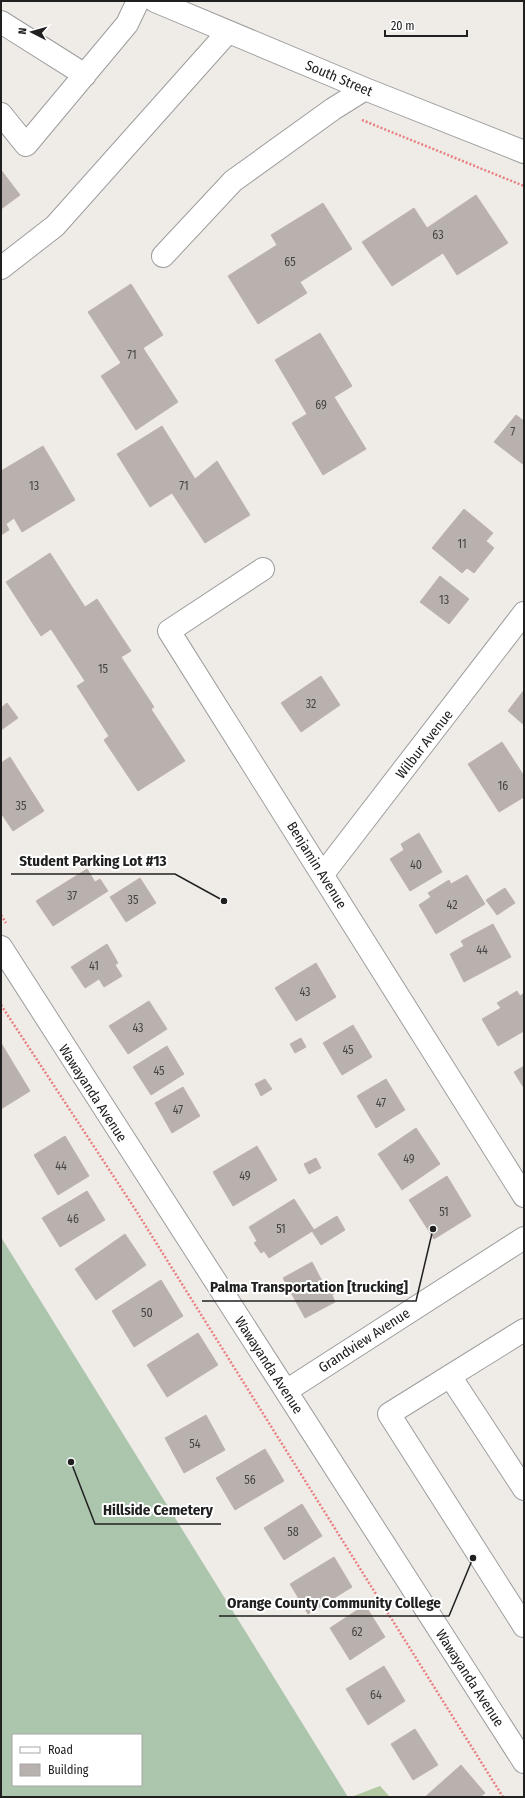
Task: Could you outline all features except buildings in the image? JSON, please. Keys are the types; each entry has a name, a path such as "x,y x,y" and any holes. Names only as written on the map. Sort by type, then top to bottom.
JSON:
{"street":[{"path":"1,114 26,145 127,24 138,1"},
{"name":"South Street","path":"155,1 365,90 524,152"},
{"path":"1,22 85,75"},
{"path":"1,268 55,226 228,32"},
{"path":"163,256 233,181 333,109 365,90"},
{"name":"Benjamin Avenue","path":"262,569 169,631 524,1196"},
{"name":"Wilbur Avenue","path":"323,874 524,613"},
{"name":"Wawayanda Avenue","path":"1,947 524,1762"},
{"name":"Grandview Avenue","path":"286,1391 524,1238"},
{"path":"524,1330 389,1414 524,1626"},
{"path":"450,1376 524,1489"}],"path":[{"path":"333,109 524,186"},
{"path":"1,1005 135,1209 503,1797"}],"green space":[{"path":"1,1237 348,1797 1,1797"},
{"path":"380,1786 390,1797 351,1797"}],"place":[{"name":"Student Parking Lot #13","path":"224,901"},
{"name":"Palma Transportation [trucking]","path":"433,1229"},
{"name":"Hillside Cemetery","path":"71,1462"},
{"name":"Orange County Community College","path":"473,1558"}]}
